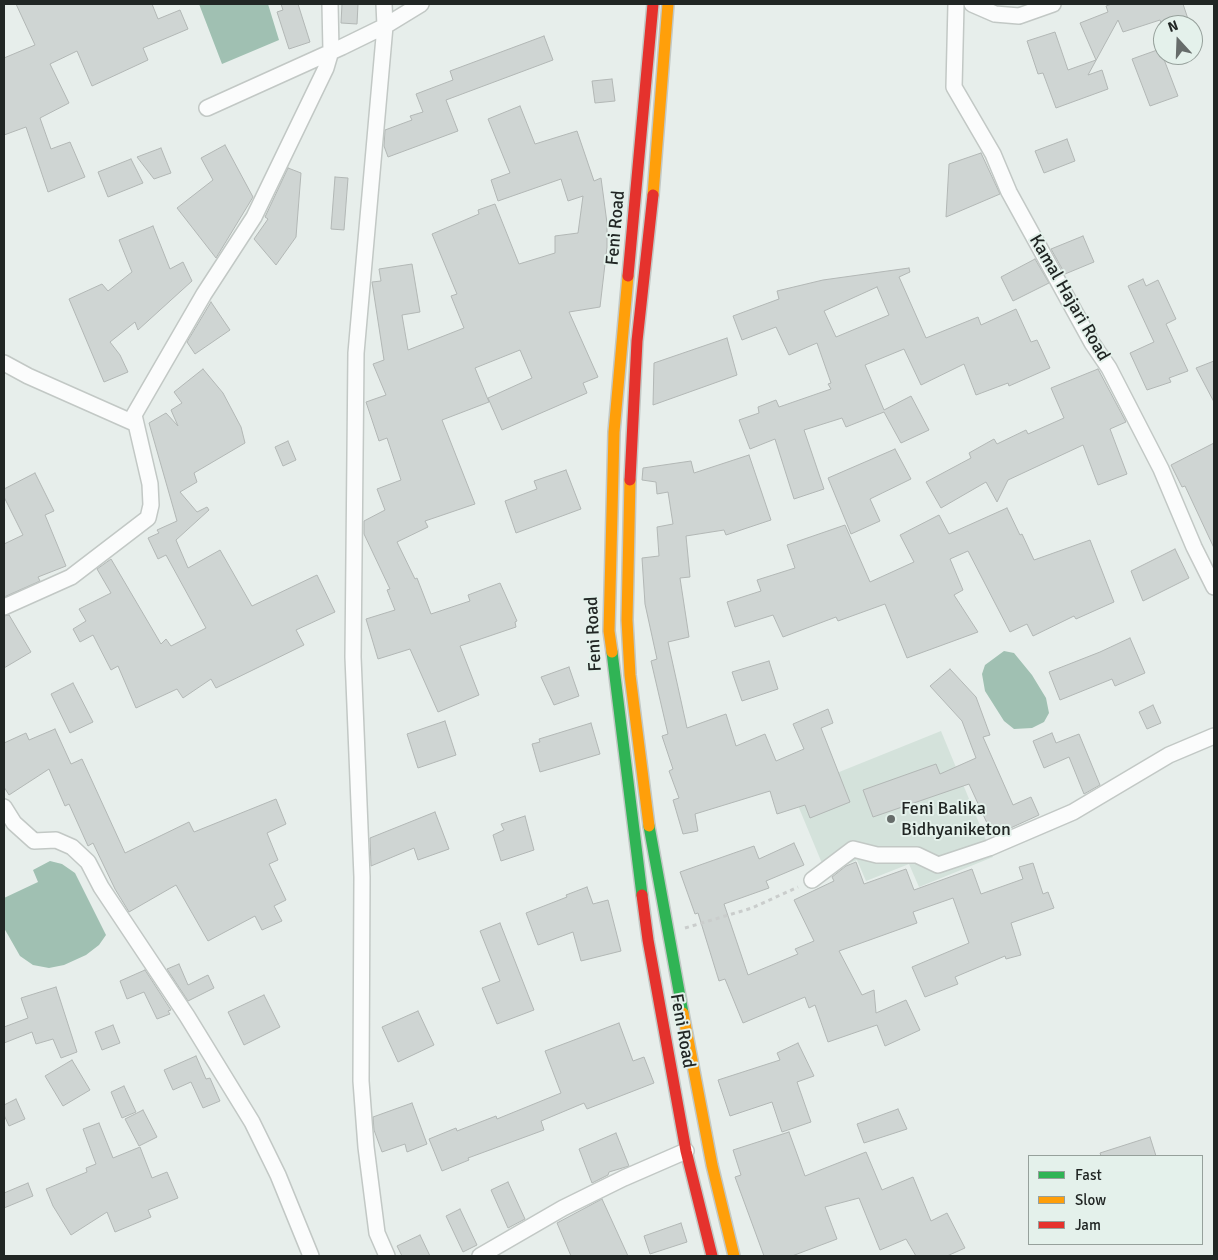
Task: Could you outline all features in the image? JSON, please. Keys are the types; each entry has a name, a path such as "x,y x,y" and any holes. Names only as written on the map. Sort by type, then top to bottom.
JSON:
{"main road":[{"name":"Feni Road","path":"653,4 614,432 609,631 648,940 686,1151 712,1256"},
{"path":"668,4 650,239 637,341 629,501 627,620 630,675 650,833 667,933 700,1093 712,1165 734,1256"}],"street":[{"path":"4,607 71,577 148,518 151,505 150,484 134,423 134,415 145,391 162,370 204,294 254,217 326,68 331,51 330,4"},
{"path":"384,4 385,26 356,353 353,657 362,877 361,1081 366,1147 377,1233 387,1256"},
{"path":"207,108 385,26 421,4"},
{"name":"Kamal Hajari Road","path":"956,4 954,87 993,154 1018,208 1092,343 1109,368 1161,470 1194,547 1214,586"},
{"path":"972,4 995,14 1019,16 1053,4"},
{"path":"4,363 28,376 134,423"},
{"path":"812,880 853,849 877,855 917,855 938,865 989,848 1073,812 1169,755 1214,736"},
{"path":"4,807 14,823 34,841 56,840 72,847 88,862 101,887 187,1016 252,1122 278,1175 311,1256"},
{"path":"480,1256 563,1208 624,1178 686,1151"}],"path":[{"path":"667,933 752,908 812,880"}],"shaded area":[{"path":"199,4 268,4 279,40 222,64"},
{"path":"1004,651 1014,653 1032,675 1046,698 1049,713 1044,722 1032,728 1014,729 1004,721 985,691 982,674 985,665"},
{"name":"Feni Balika Bidhyaniketon","path":"941,731 993,857 919,887 909,864 866,881 857,860 826,873 792,791"},
{"path":"50,861 62,864 75,873 106,935 99,945 86,955 64,965 49,968 33,965 20,956 4,928 4,898 38,882 33,870"}],"building":[{"path":"16,4 152,4 158,19 180,10 188,29 143,48 148,60 92,86 77,51 50,64 69,103 40,118 51,149 70,142 85,177 48,192 26,127 4,135 4,58 35,45"},
{"path":"281,4 298,4 310,42 289,49 277,12 283,10"},
{"path":"342,4 358,4 357,24 341,23"},
{"path":"1112,4 1183,4 1187,15 1153,15 1153,22 1123,32 1118,20 1088,75 1102,70 1108,89 1056,108 1043,73 1038,74 1027,41 1055,32 1068,70 1096,60 1080,23 1108,12 1106,6"},
{"path":"544,36 553,60 446,100 458,131 388,157 384,146 385,130 412,120 410,116 423,112 416,94 453,80 450,71"},
{"path":"1153,52 1153,65 1166,65 1178,96 1150,106 1132,59"},
{"path":"612,79 615,101 595,103 592,81"},
{"path":"520,106 535,144 577,131 594,181 601,178 607,223 607,247 600,307 569,312 598,377 583,383 587,393 502,430 488,398 532,378 520,350 475,368 489,402 442,420 475,504 425,521 428,527 397,542 415,579 417,578 431,614 470,601 468,595 500,583 517,621 515,622 516,627 460,646 479,695 438,712 410,649 378,659 366,619 395,610 387,590 390,589 364,534 364,521 385,510 377,489 401,480 387,438 379,441 366,402 386,395 373,364 384,360 372,282 381,281 379,269 412,264 420,312 402,315 408,350 464,328 451,296 457,294 432,234 479,214 478,210 495,204 519,264 555,253 555,236 578,233 583,196 568,201 561,179 498,201 491,180 510,173 488,119"},
{"path":"1067,139 1075,161 1044,173 1035,151"},
{"path":"225,145 253,197 216,258 177,208 213,180 201,158"},
{"path":"161,148 171,173 154,179 137,157"},
{"path":"981,153 1000,194 946,217 949,164"},
{"path":"131,159 143,183 108,197 98,172"},
{"path":"288,168 301,173 296,237 276,265 254,239 268,219 265,217"},
{"path":"335,177 348,178 344,230 331,229"},
{"path":"153,226 170,269 183,262 192,281 138,330 135,322 110,342 120,355 128,372 104,382 69,299 102,284 108,291 132,272 119,240"},
{"path":"1083,236 1094,262 1065,274 1051,249"},
{"path":"1035,259 1049,283 1013,301 1001,277"},
{"path":"909,268 910,272 899,277 926,338 978,317 981,325 1016,309 1031,342 1037,340 1050,368 1009,386 1008,383 976,395 964,364 921,385 904,349 865,365 884,410 911,396 929,430 901,443 884,412 846,427 842,418 804,430 824,489 794,499 775,439 750,449 739,420 759,413 758,407 776,400 779,407 831,389 828,384 831,383 817,343 789,355 776,327 742,340 733,316 779,299 777,291 823,280","holes":["877,287 889,315 836,337 824,311"]},
{"path":"1143,279 1146,286 1158,280 1176,319 1166,324 1188,371 1169,378 1171,382 1147,390 1130,353 1154,342 1128,286"},
{"path":"211,302 230,330 195,354 187,342"},
{"path":"727,338 737,375 653,405 654,363"},
{"path":"1214,361 1214,402 1196,368"},
{"path":"203,369 223,393 241,427 245,443 194,473 197,482 180,492 197,512 207,507 209,510 176,540 188,568 220,550 252,606 317,575 335,612 296,630 304,645 216,688 211,679 183,698 177,689 136,708 118,666 111,670 93,635 80,642 73,629 86,621 79,609 111,593 97,569 111,559 161,644 166,639 171,646 206,628 166,555 158,559 148,538 159,533 157,530 177,521 149,423 166,413 178,426 171,410 182,403 174,392"},
{"path":"1098,369 1126,422 1110,429 1127,474 1098,485 1083,445 1008,480 997,502 986,482 941,508 926,482 971,458 969,453 994,439 997,444 1026,430 1028,434 1064,418 1051,388"},
{"path":"288,441 296,460 283,466 275,447"},
{"path":"1214,443 1214,548 1185,486 1182,487 1171,465"},
{"path":"895,449 911,479 870,499 880,521 851,534 828,478"},
{"path":"749,455 771,520 726,535 724,530 686,536 690,577 680,578 689,637 668,642 687,728 726,714 736,746 765,734 776,761 804,749 793,724 828,709 833,723 821,728 850,802 810,818 805,805 777,814 770,791 695,814 698,831 683,834 673,800 679,798 669,771 673,769 662,736 668,734 651,661 657,659 645,604 642,558 659,556 657,527 673,524 668,492 657,494 656,482 642,480 643,468 691,461 694,473"},
{"path":"566,470 581,509 516,533 505,501 537,489 534,481"},
{"path":"35,473 54,511 45,515 66,566 38,577 40,581 4,597 4,544 23,535 4,497 4,489"},
{"path":"1007,508 1034,560 1090,540 1114,602 1076,619 1074,616 1033,636 1027,624 1010,632 968,551 950,559 963,590 954,595 978,632 907,658 885,604 838,621 836,617 783,637 773,615 735,627 727,602 761,591 757,580 795,568 787,545 845,525 870,582 914,562 900,535 939,515 949,534"},
{"path":"1175,549 1189,578 1143,601 1131,571"},
{"path":"9,615 31,652 4,668 4,616"},
{"path":"1130,638 1145,673 1115,686 1112,679 1060,700 1049,672"},
{"path":"769,661 778,689 742,701 732,672"},
{"path":"569,667 579,696 554,705 541,677"},
{"path":"950,669 976,697 990,735 983,737 1013,805 1031,797 1039,815 993,836 969,784 873,817 863,790 936,764 940,774 976,758 962,721 930,686"},
{"path":"73,683 93,722 70,733 51,694"},
{"path":"1153,705 1161,723 1147,729 1139,712"},
{"path":"445,721 456,755 418,768 407,734"},
{"path":"591,723 600,754 540,772 532,744 540,742 539,739"},
{"path":"55,729 71,764 82,759 125,853 189,822 194,832 276,799 286,824 267,833 278,860 269,864 286,900 274,906 282,921 262,930 255,916 208,941 176,885 129,912 115,889 93,843 88,846 69,804 65,806 49,769 9,795 4,787 4,743 26,733 29,740"},
{"path":"1052,733 1056,743 1079,734 1100,785 1084,794 1069,757 1044,768 1033,741"},
{"path":"435,812 449,849 418,860 414,848 371,866 370,838"},
{"path":"525,816 534,850 501,861 493,835 504,830 501,824"},
{"path":"794,843 804,865 766,881 769,888 724,904 748,975 798,954 795,949 814,941 794,900 834,881 832,877 846,866 856,862 864,884 906,869 914,890 972,869 981,894 1023,879 1019,867 1033,863 1043,894 1048,892 1054,908 1011,923 1021,955 1006,959 1005,956 955,977 958,984 925,997 912,967 969,943 953,898 913,912 917,923 839,951 862,995 874,990 876,1013 906,1000 920,1030 885,1046 877,1025 828,1042 815,1005 809,1008 805,997 743,1023 725,979 719,981 698,913 695,914 680,872 754,846 759,859"},
{"path":"587,887 593,904 608,900 621,951 581,961 573,932 538,945 526,913"},
{"path":"500,923 534,1010 497,1024 482,988 500,981 480,931"},
{"path":"179,964 188,985 208,975 214,988 188,1001 167,969"},
{"path":"145,970 171,1010 168,1011 170,1014 157,1019 144,992 127,999 120,981"},
{"path":"56,987 77,1052 61,1058 53,1039 36,1044 32,1032 4,1043 4,1027 28,1018 21,998"},
{"path":"264,995 280,1027 244,1045 228,1012"},
{"path":"418,1011 434,1045 398,1062 382,1027"},
{"path":"619,1023 633,1061 644,1057 654,1083 587,1109 584,1103 541,1121 544,1130 468,1158 469,1160 442,1171 429,1139 456,1128 457,1131 496,1116 497,1119 561,1093 545,1051"},
{"path":"113,1025 120,1043 102,1050 95,1032"},
{"path":"798,1043 814,1076 797,1082 811,1122 782,1132 772,1102 730,1116 718,1080 780,1060 777,1053"},
{"path":"196,1056 206,1079 210,1078 220,1101 203,1108 191,1082 173,1090 164,1070"},
{"path":"72,1060 90,1090 63,1106 45,1076"},
{"path":"124,1086 136,1112 122,1118 111,1092"},
{"path":"16,1099 25,1119 9,1126 4,1115 4,1105"},
{"path":"412,1103 427,1144 407,1152 405,1144 382,1152 374,1130 373,1117"},
{"path":"898,1109 907,1129 864,1143 857,1124"},
{"path":"143,1110 157,1137 139,1146 125,1119"},
{"path":"99,1123 113,1158 140,1147 152,1178 167,1172 178,1198 148,1210 151,1217 115,1232 107,1212 71,1235 53,1206 46,1189 87,1172 86,1168 96,1164 83,1129"},
{"path":"789,1132 805,1176 866,1152 882,1190 913,1177 931,1221 947,1213 965,1248 947,1256 916,1256 906,1239 880,1250 859,1198 825,1207 837,1239 792,1256 764,1256 735,1177 741,1175 733,1150"},
{"path":"616,1133 629,1166 609,1172 608,1175 592,1183 579,1149"},
{"path":"1150,1137 1156,1155 1101,1155 1100,1153"},
{"path":"508,1182 525,1219 508,1228 491,1190"},
{"path":"28,1183 33,1196 4,1208 4,1193"},
{"path":"602,1199 628,1256 571,1256 557,1223"},
{"path":"460,1209 477,1245 463,1252 446,1216"},
{"path":"681,1223 687,1242 650,1254 644,1236"},
{"path":"420,1235 430,1256 402,1256 397,1246"}],"traffic: fast":[{"path":"612,652 642,895"},
{"path":"649,826 683,1013"}],"traffic: slow":[{"path":"653,195 668,4"},
{"path":"612,652 609,631 614,432 628,276"},
{"path":"630,480 627,620 630,675 649,826"},
{"path":"683,1013 712,1165 734,1256"}],"traffic: jam":[{"path":"628,276 653,4"},
{"path":"630,480 637,341 653,195"},
{"path":"642,895 648,940 686,1151 712,1256"}],"place":[{"name":"Feni Balika Bidhyaniketon","path":"891,819"}]}
